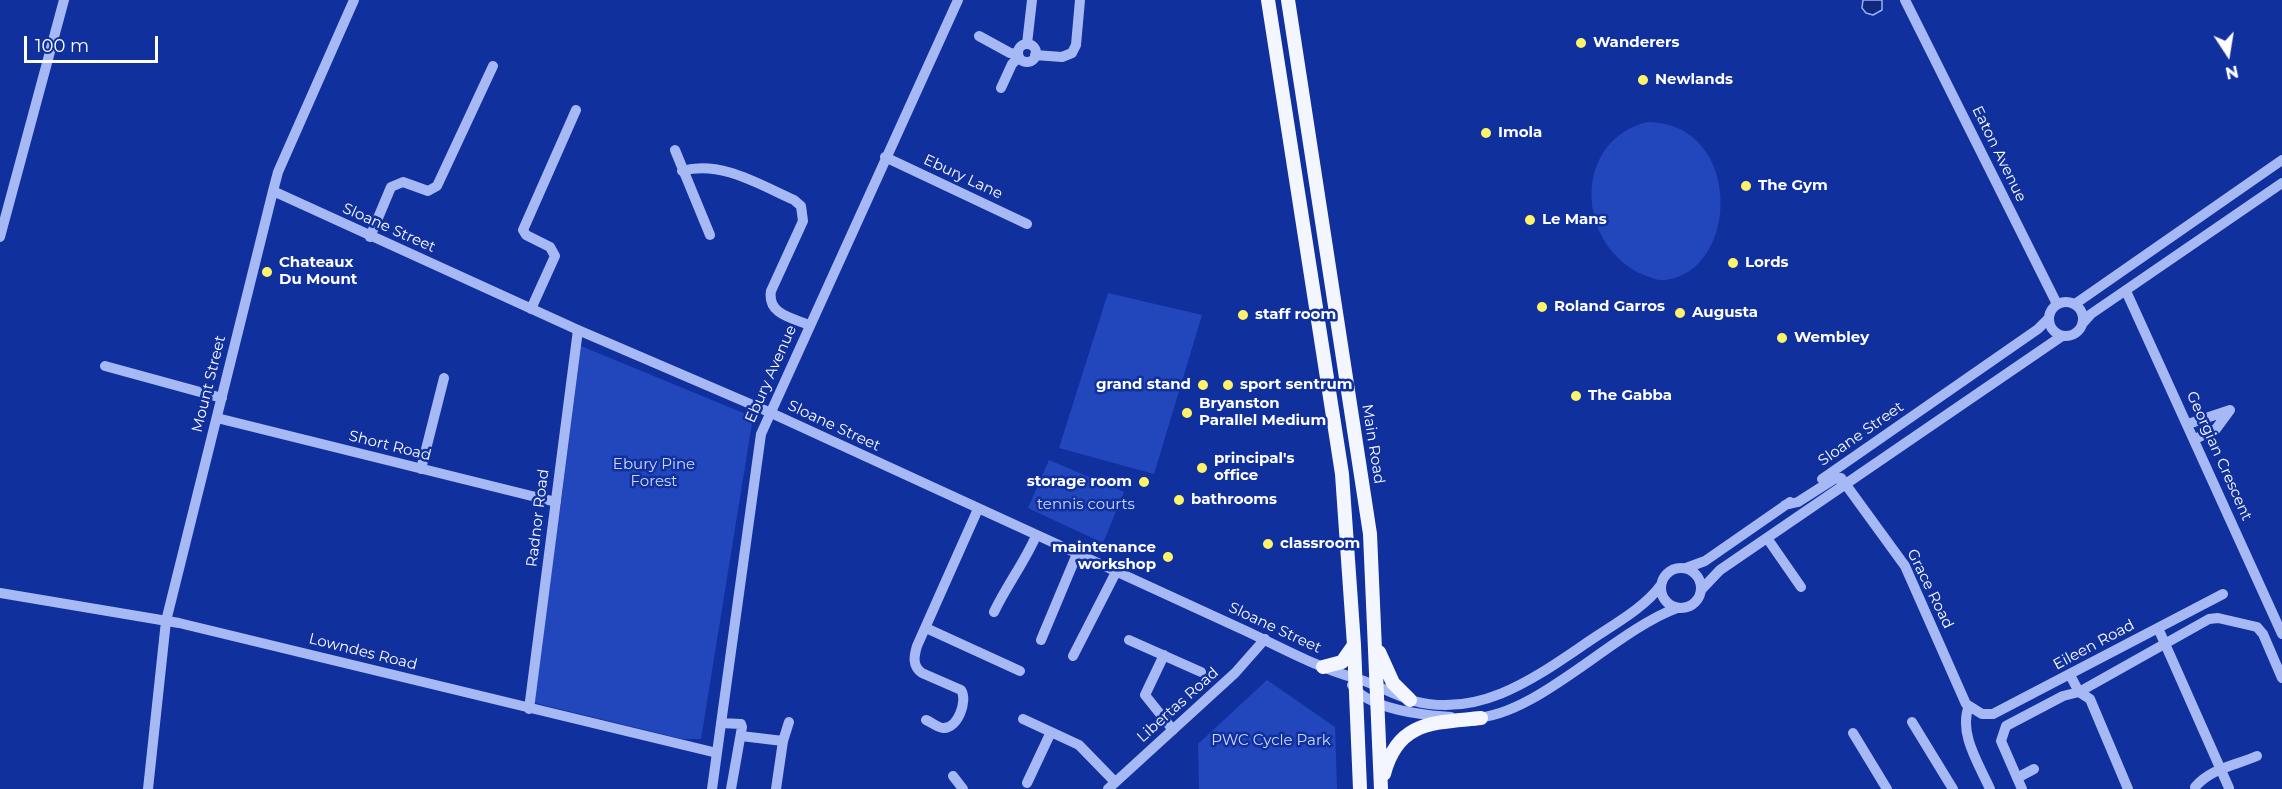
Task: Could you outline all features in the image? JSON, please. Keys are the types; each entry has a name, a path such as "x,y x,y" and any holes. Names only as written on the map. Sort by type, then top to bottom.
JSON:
{"main road":[{"path":"1268,0 1335,416 1346,517 1354,645 1352,681 1360,789"},
{"name":"Main Road","path":"1288,0 1366,505 1376,645 1381,787"},
{"path":"1323,667 1342,662 1354,645"},
{"path":"1376,645 1393,683 1410,700"},
{"path":"1381,787 1392,752 1411,731 1435,722 1481,718"}],"street":[{"path":"0,237 64,0"},
{"name":"Mount Street","path":"148,789 166,621 273,191 354,0"},
{"name":"Ebury Avenue","path":"712,789 759,442 769,412 958,0"},
{"path":"1027,44 1032,0"},
{"path":"978,36 1028,62 1035,55 1062,57 1072,53 1076,45 1080,0"},
{"name":"Eaton Avenue","path":"1906,0 2057,304"},
{"path":"1027,44 1034,49 1035,55"},
{"path":"1001,88 1018,56 1020,47 1027,44"},
{"path":"370,237 391,187 403,182 428,191 437,186 493,66"},
{"path":"531,309 555,256 550,247 526,236 523,230 576,110"},
{"path":"675,150 710,235"},
{"name":"Ebury Lane","path":"885,157 1027,224"},
{"path":"2075,304 2282,160"},
{"path":"682,171 695,168 729,172 794,200 801,206 803,221 771,291 771,299 773,306 780,313 809,325"},
{"path":"2084,323 2082,312 2075,304 2066,302 2057,304 2049,318 2052,329 2062,336 2078,332 2091,314 2282,183"},
{"name":"Sloane Street","path":"273,191 578,330 769,412 1352,681 1410,700 1439,705 1462,704 1488,699 1516,688 1542,674 1644,602 1661,585"},
{"name":"Georgian Crescent","path":"2126,291 2282,634"},
{"name":"Sloane Street","path":"1686,568 1705,561 2038,329 2049,318"},
{"name":"Radnor Road","path":"529,709 578,330"},
{"name":"Sloane Street","path":"1701,590 1715,574 2062,336"},
{"path":"105,366 222,398"},
{"path":"421,469 444,378"},
{"path":"2188,423 2230,410 2216,429 2195,439"},
{"name":"Short Road","path":"217,418 556,502"},
{"path":"1785,505 1798,502 1838,477 1845,483"},
{"name":"Grace Road","path":"1845,483 1905,566 1973,709"},
{"path":"926,720 943,728 952,726 965,699 961,690 917,669 915,653 978,509"},
{"path":"1739,537 1759,534 1767,538 1801,586"},
{"path":"994,612 1007,584 1023,566 1036,537"},
{"path":"1718,552 1733,562"},
{"path":"1041,640 1077,554"},
{"path":"1686,568 1699,579 1701,590 1699,598 1691,605 1677,608 1663,597 1661,585 1670,571 1686,568"},
{"path":"1073,656 1116,572"},
{"name":"Lowndes Road","path":"0,593 166,621 717,753"},
{"name":"Eileen Road","path":"1973,709 1993,714 2223,594"},
{"name":"Sloane Street","path":"1352,681 1377,703 1433,716 1481,718 1528,700 1649,619 1677,608"},
{"path":"2022,789 2001,741 2003,730 2063,696 2079,692 2209,619 2251,625 2263,634 2282,678"},
{"path":"926,628 1020,671"},
{"path":"2158,628 2229,788"},
{"name":"Libertas Road","path":"1112,786 1235,673 1265,639"},
{"path":"1129,640 1201,672"},
{"path":"1164,655 1145,695 1173,730"},
{"path":"2070,675 2079,692 2090,699 2128,789"},
{"path":"1973,709 1965,723 1968,739 1990,789"},
{"path":"1023,719 1079,745 1112,786"},
{"path":"776,789 783,741 789,722"},
{"path":"1912,722 1953,789"},
{"path":"722,723 741,724 741,736 731,789"},
{"path":"1027,783 1051,732"},
{"path":"1853,733 1887,789"},
{"path":"741,736 783,741"},
{"path":"2195,787 2203,778 2220,768 2257,756"},
{"path":"2018,778 2034,769"},
{"path":"952,777 963,789"}],"green space":[{"path":"1647,122 1678,128 1701,145 1715,170 1720,198 1718,226 1708,252 1690,271 1665,280 1639,273 1618,258 1603,239 1594,216 1592,193 1595,170 1606,149 1623,133"},
{"path":"1108,293 1202,315 1154,474 1059,448"},
{"name":"Ebury Pine Forest","path":"581,346 753,417 701,739 682,739 527,701 561,503"},
{"name":"tennis courts","path":"1049,460 1124,492 1103,543 1028,508"},
{"name":"PWC Cycle Park","path":"1267,680 1335,727 1337,789 1199,789 1198,744"}],"shaded area":[{"path":"1863,0 1882,0 1882,10 1873,15 1866,13 1862,8"}],"place":[{"name":"Wanderers","path":"1581,43"},
{"name":"Newlands","path":"1643,80"},
{"name":"Imola","path":"1486,133"},
{"name":"The Gym","path":"1746,186"},
{"name":"Le Mans","path":"1530,220"},
{"name":"Lords","path":"1733,263"},
{"name":"Chateaux Du Mount","path":"267,272"},
{"name":"Roland Garros","path":"1542,307"},
{"name":"Augusta","path":"1680,313"},
{"name":"staff room","path":"1243,315"},
{"name":"Wembley","path":"1782,338"},
{"name":"grand stand","path":"1203,385"},
{"name":"sport sentrum","path":"1228,385"},
{"name":"The Gabba","path":"1576,396"},
{"name":"Bryanston Parallel Medium","path":"1187,413"},
{"name":"principal's office","path":"1202,468"},
{"name":"storage room","path":"1144,482"},
{"name":"bathrooms","path":"1179,500"},
{"name":"classroom","path":"1268,544"},
{"name":"maintenance workshop","path":"1168,557"}]}
